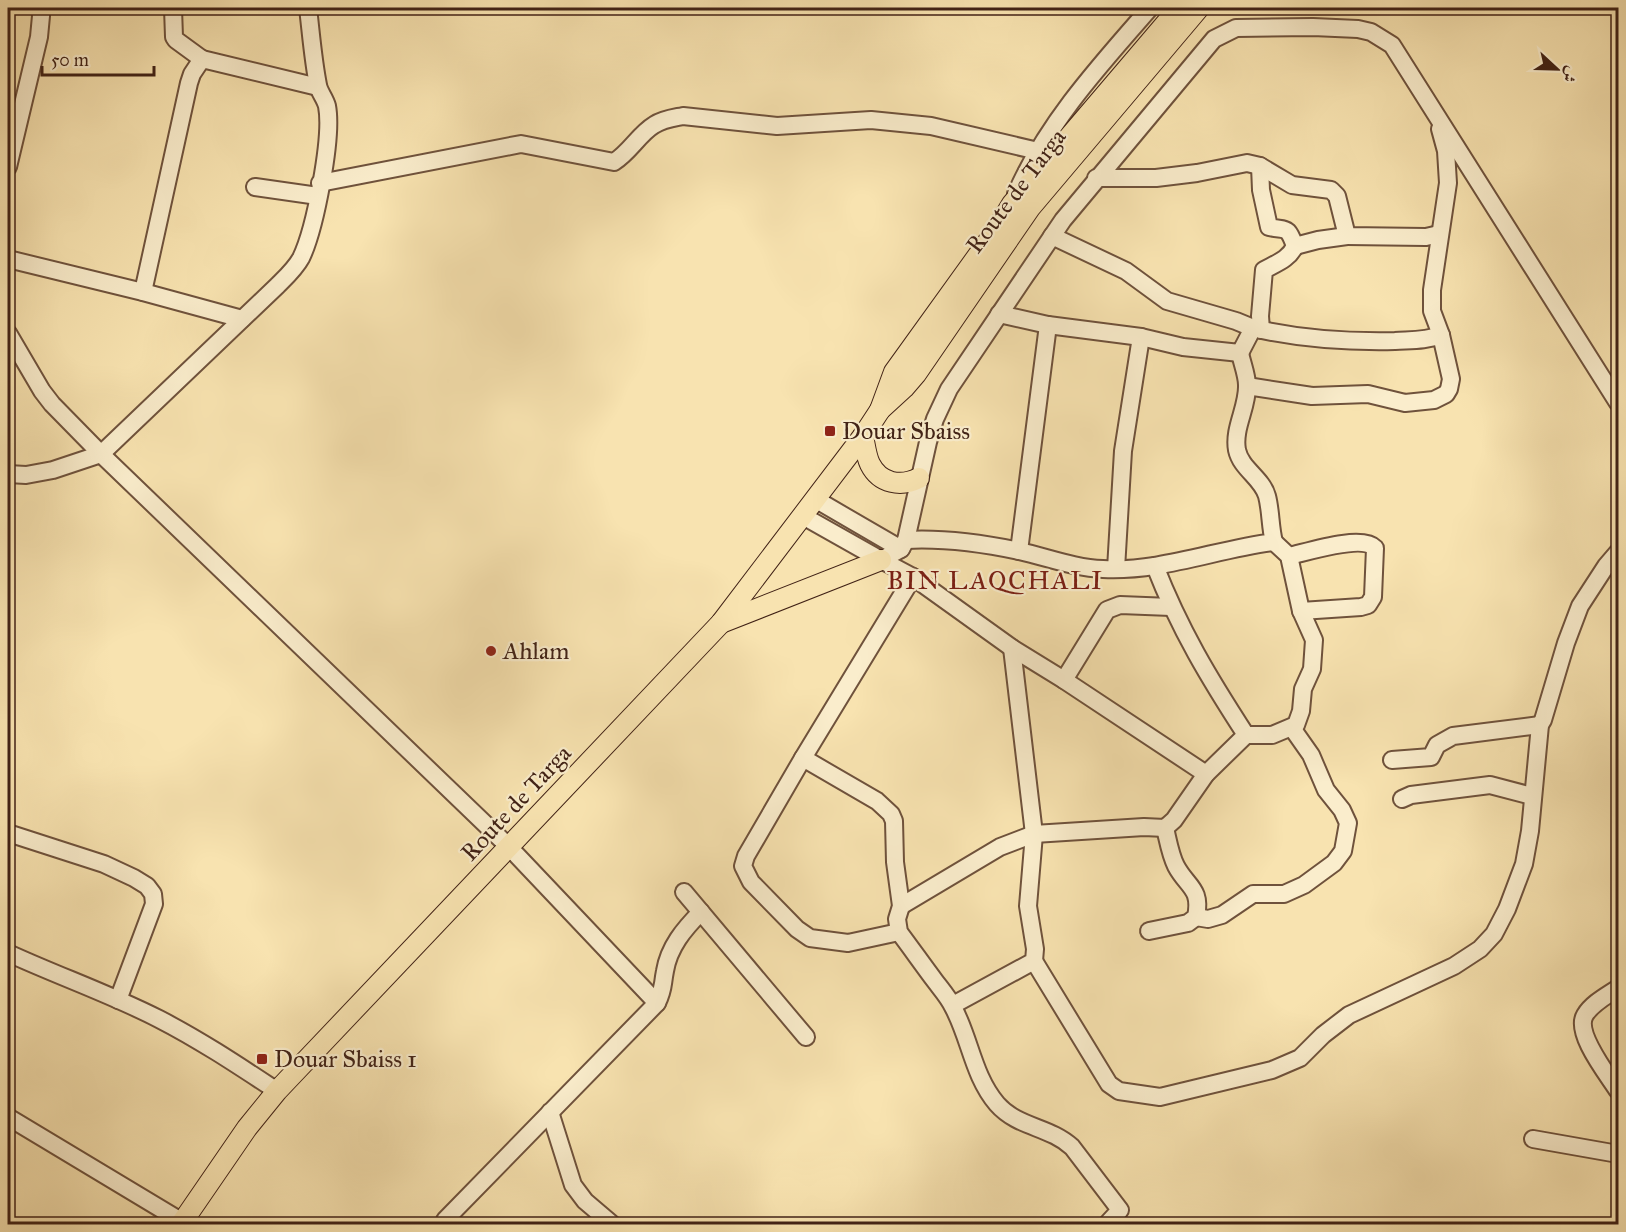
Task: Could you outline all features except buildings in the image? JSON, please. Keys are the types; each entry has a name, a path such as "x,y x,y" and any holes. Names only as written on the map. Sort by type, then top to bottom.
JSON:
{"main road":[{"name":"Route de Targa","path":"184,1224 247,1128 277,1091 721,623 863,436 880,410 894,372 997,229 1012,204 1179,8"},
{"name":"Route de Targa","path":"880,410 916,374 1030,208 1199,8"},
{"path":"863,436 868,461 877,474 901,484 919,478"},
{"path":"721,623 881,560"}],"street":[{"path":"8,167 39,37 40,8"},
{"path":"173,8 174,37 202,59 318,87"},
{"path":"8,474 26,475 53,470 101,454 290,274 300,260 308,241 319,190 326,156 327,132 327,104 318,87 308,8"},
{"path":"1012,204 1038,151 1075,96 1150,8"},
{"path":"903,544 935,419 965,363 1052,236 1096,178 1214,39 1236,28 1358,29 1371,32 1392,45 1618,403"},
{"path":"143,291 189,83 202,59"},
{"path":"1247,386 1312,396 1368,394 1405,403 1434,400 1446,394 1450,379 1441,335 1432,311 1431,290 1448,183 1446,150 1435,111"},
{"path":"255,187 319,190 521,144 614,162 622,157 653,125 670,118 683,116 777,126 871,120 931,126 1038,151"},
{"path":"1096,178 1156,178 1247,163 1260,166 1292,185 1331,190 1337,196 1347,236"},
{"path":"901,906 1000,847 1034,834 1144,827 1165,828 1174,820 1206,774 1246,735 1272,735 1296,725 1301,711 1303,689 1312,669 1314,640 1301,611 1289,556 1274,542 1267,495 1241,462 1237,449 1238,431 1247,386 1240,353 1257,329 1264,270 1286,259 1295,246 1291,235 1284,228 1269,226 1261,190 1260,166"},
{"path":"1295,246 1347,236 1426,237 1439,234"},
{"path":"1052,236 1126,271 1167,301 1257,329 1285,336 1359,342 1422,340 1441,335"},
{"path":"8,259 143,291 242,319"},
{"path":"999,314 1048,324 1141,337 1183,347 1240,353"},
{"path":"1019,551 1048,324"},
{"path":"8,333 47,397 101,454 509,847 657,1003"},
{"path":"1116,569 1123,451 1141,337"},
{"path":"815,499 903,544"},
{"path":"803,516 913,577 1012,648 1206,774"},
{"path":"881,560 903,544 933,538 1019,551 1087,567 1116,569 1155,566 1241,546 1274,542"},
{"path":"1289,556 1329,546 1354,543 1369,543 1376,548 1373,597 1368,605 1301,611"},
{"path":"1012,648 1034,834 1028,906 1035,949 1034,961 1109,1084 1119,1091 1160,1097 1272,1070 1300,1058 1323,1035 1349,1015 1454,966 1480,949 1494,934 1507,909 1524,864 1540,725 1580,606 1618,552"},
{"path":"1155,566 1171,607 1199,662 1246,735"},
{"path":"899,932 848,943 810,938 797,929 751,882 743,866 746,856 803,758 913,577"},
{"path":"1064,680 1107,610 1120,605 1171,607"},
{"path":"1392,760 1431,757 1437,745 1453,736 1540,725"},
{"path":"1196,917 1208,919 1222,915 1253,894 1284,894 1304,885 1334,862 1343,851 1348,823 1342,810 1326,790 1311,754 1292,728"},
{"path":"803,758 877,801 891,814 894,821 895,862 901,906 897,919 899,932 953,1005 979,1075 988,1092 1010,1116 1063,1139 1072,1146 1120,1210 1107,1224"},
{"path":"1402,799 1411,795 1490,784 1532,796"},
{"path":"1149,931 1188,923 1196,917 1199,905 1194,890 1176,866 1165,828"},
{"path":"8,833 104,864 134,878 147,886 153,894 154,904 118,1000"},
{"path":"684,892 806,1037"},
{"path":"445,1220 657,1003 664,990 664,973 675,942 701,912"},
{"path":"8,953 160,1020 277,1091"},
{"path":"953,1005 1034,961"},
{"path":"1618,988 1586,1013 1582,1031 1618,1091"},
{"path":"550,1112 573,1185 585,1201 612,1224"},
{"path":"8,1117 184,1224"},
{"path":"1533,1139 1618,1154"}],"place":[{"name":"Douar Sbaiss","path":"830,431"},
{"name":"Ahlam","path":"491,651"},
{"name":"Douar Sbaiss 1","path":"262,1059"}],"district":[{"name":"BIN LAQCHALI","path":"995,580"}]}
